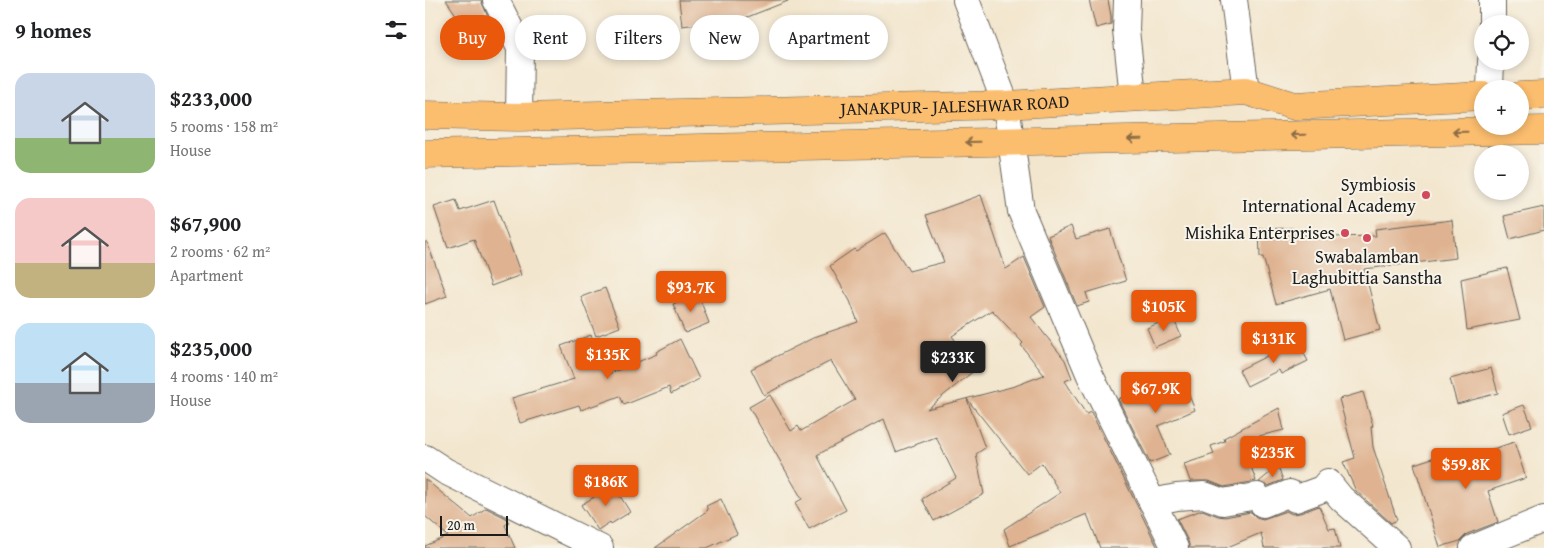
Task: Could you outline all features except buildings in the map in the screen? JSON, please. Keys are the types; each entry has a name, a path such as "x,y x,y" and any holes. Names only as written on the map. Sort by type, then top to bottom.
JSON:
{"highway":[{"name":"JANAKPUR- JALESHWAR ROAD","path":"425,115 519,116 1006,105 1246,91 1294,106 1474,96"},
{"path":"1529,96 1544,95"},
{"path":"425,154 1544,130"}],"street":[{"path":"496,0 520,48 519,116"},
{"path":"966,0 1006,105 1021,211 1089,373 1175,548"},
{"path":"1127,0 1126,30 1133,97"},
{"path":"1234,0 1246,91"},
{"path":"1492,0 1492,15"},
{"path":"425,458 445,471 600,548"},
{"path":"1152,502 1177,496 1205,496 1223,502 1257,496 1263,504 1290,493 1295,499 1322,489 1328,482 1341,498 1397,548"},
{"path":"1473,548 1544,519"}],"place":[{"name":"Symbiosis International Academy","path":"1426,195"},
{"name":"Mishika Enterprises","path":"1345,233"},
{"name":"Swabalamban Laghubittia Sanstha","path":"1367,238"}]}
